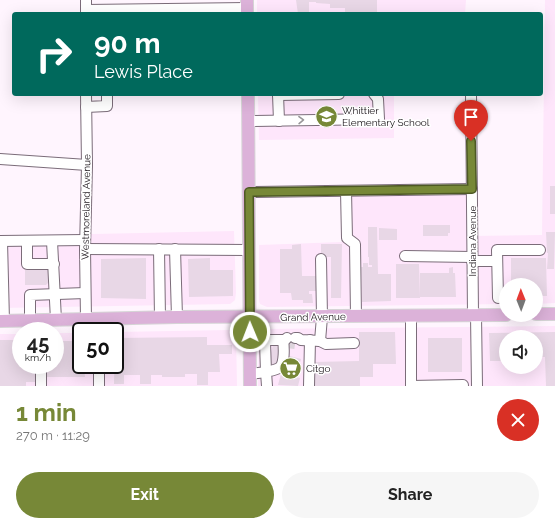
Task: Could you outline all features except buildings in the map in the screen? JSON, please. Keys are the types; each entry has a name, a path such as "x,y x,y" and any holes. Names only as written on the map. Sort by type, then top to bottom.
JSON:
{"main road":[{"path":"248,96 250,380"},
{"path":"543,314 555,314"},
{"name":"Grand Avenue","path":"124,322 177,317 499,315"},
{"name":"Grand Avenue","path":"46,322 56,320 86,319 92,322"},
{"name":"Grand Avenue","path":"2,321 14,322"}],"street":[{"path":"86,8 158,11 247,7"},
{"name":"Westmoreland Avenue","path":"86,96 86,319"},
{"path":"86,107 107,106 107,96"},
{"path":"278,96 278,121"},
{"path":"248,121 379,119 378,99 376,96"},
{"name":"Indiana Avenue","path":"471,96 472,259 477,386"},
{"path":"0,159 87,165"},
{"path":"249,192 472,189"},
{"path":"346,191 347,238 355,244 356,316"},
{"path":"52,240 56,294 56,320"},
{"path":"2,321 1,241 52,240 85,245 159,249 249,250"},
{"path":"27,241 27,264 54,264"},
{"path":"159,249 160,318"},
{"path":"176,249 177,317"},
{"path":"498,298 497,250 540,250"},
{"path":"405,256 497,261"},
{"path":"250,380 266,372 279,368 285,350 322,316 321,259"},
{"path":"37,322 30,295 85,293"},
{"path":"411,316 411,386 463,385"},
{"path":"267,386 265,342 267,340 326,344 354,343"},
{"path":"296,341 310,386"},
{"path":"41,374 41,386"},
{"path":"99,374 99,386"}],"shaded area":[{"path":"257,0 466,0 465,12 257,12"},
{"path":"545,0 555,0 555,303 543,304 543,278 499,278 499,304 267,307 260,304 259,301 259,245 342,242 342,196 470,195 470,236 542,235"},
{"name":"Whittier Elementary School","path":"258,96 394,96 394,138 259,140"},
{"path":"234,231 236,293 235,300 230,304 0,308 0,236"},
{"path":"555,326 555,386 258,386 259,334 263,329"},
{"path":"231,330 236,334 237,386 0,386 0,334 12,334 12,374 64,374 64,333 72,333 72,374 124,374 124,332"}],"tunnel":[{"path":"287,343 295,344"}],"place":[{"name":"Whittier Elementary School","path":"326,116"},
{"name":"Citgo","path":"291,368"}],"route":[{"path":"250,332 249,192 472,189 471,141"}]}
